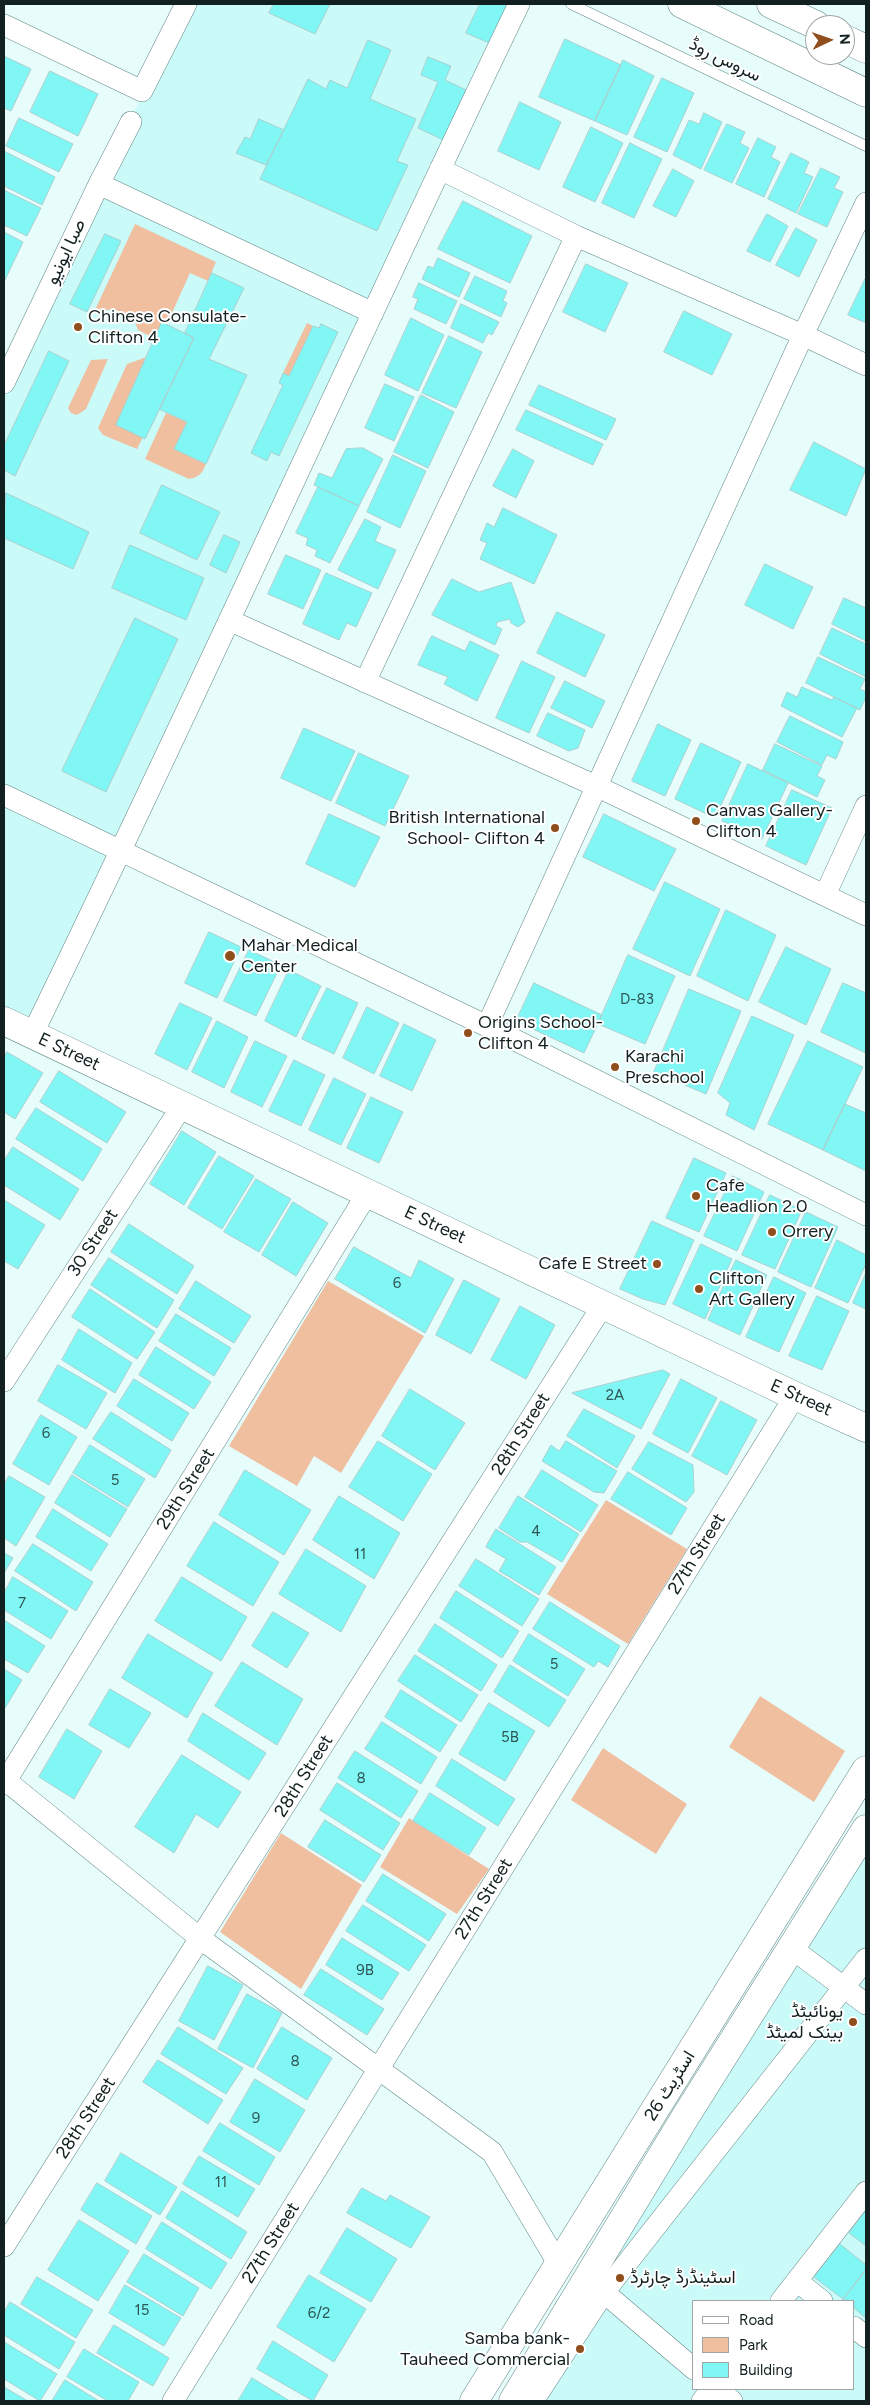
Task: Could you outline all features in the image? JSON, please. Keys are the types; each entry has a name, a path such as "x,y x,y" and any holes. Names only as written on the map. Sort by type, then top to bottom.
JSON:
{"main road":[{"path":"682,4 866,94"},
{"path":"750,37 770,4 805,20"},
{"name":"E Street","path":"4,1022 794,1396 866,1428"},
{"name":"اسٹریٹ 26","path":"474,2401 866,1770"},
{"name":"اسٹریٹ 26","path":"513,2401 596,2285 684,2119 790,1947 866,1829"}],"street":[{"path":"4,26 142,92 186,4"},
{"path":"32,1035 123,850 440,169 519,4"},
{"name":"صبا ایونیو","path":"4,383 98,184 131,122"},
{"path":"440,169 576,236 803,335 866,365"},
{"path":"98,184 373,313"},
{"path":"486,1026 803,335 866,203"},
{"path":"365,682 576,236"},
{"path":"231,621 596,786 866,915"},
{"path":"4,795 123,850 486,1026 866,1214"},
{"path":"825,895 866,806"},
{"name":"30 Street","path":"4,1381 182,1106"},
{"name":"29th Street","path":"4,1781 367,1194"},
{"name":"28th Street","path":"4,2246 603,1305"},
{"name":"27th Street","path":"173,2401 794,1396"},
{"path":"4,1781 201,1939 492,2152 560,2265"},
{"path":"790,1947 866,2004"},
{"path":"532,2401 596,2285 844,1988 866,1959"},
{"path":"782,2300 866,2192"},
{"path":"797,2281 821,2300"},
{"path":"596,2285 692,2367"},
{"path":"855,2328 866,2337"},
{"path":"702,2401 711,2390"},
{"path":"718,2390 732,2401"}],"lane":[{"name":"سروس روڈ","path":"571,4 866,146"}],"shaded area":[{"path":"186,4 519,4 32,1035 4,1022 4,383"},
{"path":"866,1835 866,2401 519,2401"}],"green space":[{"path":"135,224 216,262 208,281 190,273 167,324 162,322 155,339 138,330 135,322 114,309 94,312"},
{"path":"307,323 313,326 289,376 283,373"},
{"path":"147,357 143,437 137,449 103,435 98,428 127,364"},
{"path":"108,359 86,409 77,415 71,413 68,408 91,360"},
{"path":"166,413 187,422 175,449 206,464 202,473 195,477 189,479 145,459"},
{"path":"328,1281 424,1336 341,1473 314,1456 297,1486 229,1446"},
{"path":"606,1500 687,1549 628,1644 547,1594"},
{"path":"760,1696 845,1751 814,1802 729,1747"},
{"path":"603,1748 687,1804 656,1854 571,1800"},
{"path":"409,1818 489,1869 457,1914 380,1867"},
{"path":"281,1833 362,1885 301,1989 220,1932"}],"building":[{"path":"274,4 330,4 315,34 269,13"},
{"path":"480,4 516,4 496,46 466,33"},
{"path":"565,39 621,65 595,121 539,97"},
{"path":"368,40 391,50 370,99 416,119 397,161 408,165 377,231 260,179 308,79 326,89 330,80 347,88"},
{"path":"4,56 31,69 11,111 4,108"},
{"path":"428,57 451,66 445,80 466,90 443,140 418,128 438,82 421,75"},
{"path":"623,60 654,76 627,135 595,121"},
{"path":"50,71 98,94 78,136 30,112"},
{"path":"662,78 694,93 667,152 634,137"},
{"path":"520,102 561,122 539,170 498,151"},
{"path":"704,113 722,122 701,169 673,155 689,120 699,124"},
{"path":"19,118 73,144 59,172 6,146"},
{"path":"259,119 284,130 266,165 236,153 245,137 250,139"},
{"path":"727,124 745,132 740,143 749,148 732,183 704,170"},
{"path":"591,127 623,143 595,202 563,187"},
{"path":"758,138 776,147 771,157 780,162 764,197 736,184"},
{"path":"630,143 662,159 634,218 602,203"},
{"path":"4,151 55,177 42,205 4,186"},
{"path":"791,153 809,162 804,173 813,177 796,213 768,199"},
{"path":"821,168 840,177 834,188 843,192 827,227 798,214"},
{"path":"673,169 694,181 676,217 653,206"},
{"path":"4,190 41,208 27,236 4,225"},
{"path":"463,201 532,236 510,283 438,249"},
{"path":"767,214 788,226 770,262 747,251"},
{"path":"796,228 817,240 799,277 776,265"},
{"path":"4,232 23,242 4,282"},
{"path":"105,234 121,241 87,312 70,304"},
{"path":"438,258 470,273 459,297 422,279 428,266 433,268"},
{"path":"586,264 628,283 605,332 563,312"},
{"path":"212,273 244,288 209,359 247,375 206,464 174,449 187,422 159,409 194,338 185,333"},
{"path":"475,276 507,291 503,301 507,303 501,317 464,299"},
{"path":"866,277 866,323 848,315"},
{"path":"419,283 457,301 446,324 414,309 418,299 413,297"},
{"path":"461,304 499,322 492,335 488,333 483,343 451,328"},
{"path":"684,311 732,334 712,375 664,352"},
{"path":"411,318 444,335 418,391 385,375"},
{"path":"162,322 194,338 145,439 116,425"},
{"path":"321,324 338,332 279,456 271,452 267,461 251,453 283,385 279,383 283,373 289,376 313,326 319,328"},
{"path":"449,336 482,352 456,408 422,393"},
{"path":"49,351 69,361 15,476 4,470 4,446"},
{"path":"385,384 414,397 394,441 365,428"},
{"path":"539,385 616,419 606,440 529,405"},
{"path":"421,395 454,412 428,468 394,452"},
{"path":"526,410 603,444 593,465 516,430"},
{"path":"814,442 866,469 846,516 790,490"},
{"path":"363,448 383,459 359,506 314,485 319,473 332,478 346,449"},
{"path":"513,449 534,461 516,498 493,486"},
{"path":"393,455 426,471 400,528 367,512"},
{"path":"162,485 220,512 197,560 140,533"},
{"path":"318,487 359,506 330,563 315,556 317,550 306,545 308,538 296,533"},
{"path":"6,493 89,532 73,569 4,538"},
{"path":"503,508 557,535 534,584 480,559 487,543 480,540 487,523 494,527"},
{"path":"365,519 381,527 375,541 396,550 378,589 338,570"},
{"path":"224,535 240,542 226,573 210,565"},
{"path":"130,545 204,578 186,620 112,588"},
{"path":"286,555 321,570 303,609 268,594"},
{"path":"765,564 813,587 793,629 745,605"},
{"path":"326,573 372,593 356,627 347,623 339,640 303,624"},
{"path":"452,579 479,592 511,582 525,622 518,627 511,623 510,619 497,622 496,626 502,629 495,645 432,615"},
{"path":"844,598 866,608 866,641 832,624"},
{"path":"557,612 605,635 585,677 537,653"},
{"path":"135,618 178,639 106,792 62,771"},
{"path":"832,628 866,644 866,677 820,654"},
{"path":"432,636 465,651 470,641 499,655 477,701 444,684 448,677 418,665"},
{"path":"818,657 865,679 860,689 866,692 866,697 860,710 806,683"},
{"path":"522,661 555,677 529,733 496,718"},
{"path":"565,681 605,701 592,728 551,708"},
{"path":"802,687 832,700 834,697 857,708 842,737 781,706 787,692 797,697"},
{"path":"548,713 585,730 578,748 569,751 537,736"},
{"path":"790,716 843,742 836,759 827,755 822,765 777,742"},
{"path":"658,724 691,740 665,796 632,781"},
{"path":"304,728 355,751 331,801 281,778"},
{"path":"701,743 741,762 715,818 675,799"},
{"path":"775,744 822,766 817,776 825,780 817,797 763,770"},
{"path":"359,753 409,776 385,826 336,803"},
{"path":"748,764 788,783 762,839 722,821"},
{"path":"792,790 832,808 806,865 766,846"},
{"path":"329,814 380,837 355,887 306,864"},
{"path":"604,814 676,849 654,891 583,857"},
{"path":"665,882 720,909 690,976 633,949"},
{"path":"726,910 776,935 748,1001 697,976"},
{"path":"209,932 241,947 217,998 185,983"},
{"path":"786,947 831,969 806,1025 759,1002"},
{"path":"249,950 281,965 256,1016 224,1001"},
{"name":"Karachi Preschool","path":"628,955 675,976 645,1044 598,1024"},
{"path":"289,970 321,986 296,1037 265,1021"},
{"path":"534,983 602,1015 584,1053 516,1021"},
{"path":"843,983 866,993 866,1053 821,1032"},
{"path":"327,988 358,1003 334,1054 302,1039"},
{"path":"689,989 741,1011 706,1094 654,1072"},
{"path":"180,1003 212,1018 187,1070 155,1054"},
{"path":"367,1007 399,1023 374,1074 343,1058"},
{"path":"752,1016 794,1035 754,1130 726,1115 730,1103 718,1093"},
{"path":"217,1021 248,1037 224,1088 192,1072"},
{"path":"404,1024 436,1040 412,1091 380,1076"},
{"path":"255,1041 287,1056 262,1107 231,1092"},
{"path":"808,1041 863,1067 823,1150 768,1124"},
{"path":"7,1052 43,1073 15,1119 4,1112 4,1058"},
{"path":"294,1060 325,1075 301,1126 269,1111"},
{"path":"59,1071 126,1112 107,1143 40,1102"},
{"path":"334,1078 366,1094 341,1145 309,1130"},
{"path":"371,1097 403,1112 379,1163 347,1148"},
{"path":"845,1104 866,1113 866,1171 823,1150"},
{"path":"36,1108 102,1149 83,1181 16,1139"},
{"path":"182,1131 216,1152 184,1205 150,1184"},
{"path":"13,1147 79,1189 60,1220 4,1185 4,1161"},
{"path":"219,1156 254,1176 222,1229 188,1208"},
{"name":"Cafe Headlion 2.0","path":"694,1158 726,1173 699,1232 666,1218"},
{"path":"733,1176 764,1192 737,1251 704,1236"},
{"path":"256,1179 291,1199 259,1252 224,1232"},
{"name":"Orrery","path":"770,1195 802,1210 775,1269 742,1255"},
{"path":"4,1200 45,1225 18,1269 4,1261"},
{"path":"293,1202 328,1223 296,1276 262,1255"},
{"path":"806,1212 838,1227 811,1287 778,1272"},
{"name":"Cafe E Street","path":"652,1221 694,1240 665,1305 643,1299 620,1289"},
{"path":"129,1224 194,1266 177,1294 111,1252"},
{"path":"837,1240 866,1255 866,1264 848,1303 815,1288"},
{"name":"Clifton Art Gallery","path":"701,1244 732,1259 705,1319 673,1304"},
{"path":"354,1247 411,1278 419,1260 454,1279 425,1333 335,1279"},
{"path":"109,1258 174,1300 157,1328 91,1285"},
{"path":"736,1260 767,1275 740,1335 708,1320"},
{"path":"866,1273 866,1309 853,1303"},
{"path":"774,1277 806,1293 779,1352 746,1337"},
{"path":"464,1280 500,1299 471,1354 436,1335"},
{"path":"196,1281 251,1316 234,1343 179,1309"},
{"path":"90,1289 155,1332 137,1359 72,1317"},
{"path":"817,1296 849,1311 822,1370 789,1356"},
{"path":"520,1306 555,1325 526,1379 491,1360"},
{"path":"176,1314 231,1348 214,1376 159,1341"},
{"path":"79,1329 132,1363 115,1393 62,1360"},
{"path":"156,1347 211,1382 194,1409 139,1375"},
{"path":"58,1365 107,1393 86,1429 38,1401"},
{"path":"663,1370 670,1374 641,1429 572,1393"},
{"path":"134,1379 189,1413 172,1441 117,1406"},
{"path":"681,1379 717,1398 688,1453 653,1434"},
{"path":"410,1389 465,1423 435,1470 382,1436"},
{"path":"721,1401 757,1420 727,1475 692,1456"},
{"path":"584,1409 635,1436 617,1468 567,1436"},
{"path":"111,1412 171,1450 155,1478 93,1439"},
{"path":"41,1415 77,1437 49,1485 13,1464"},
{"path":"378,1441 432,1474 403,1521 349,1487"},
{"path":"566,1441 617,1471 604,1493 594,1492 542,1461 551,1445 559,1451"},
{"path":"649,1442 693,1465 694,1492 686,1502 632,1469"},
{"path":"90,1445 145,1479 128,1507 73,1473"},
{"path":"245,1470 311,1510 284,1555 219,1515"},
{"path":"542,1470 598,1505 581,1532 525,1497"},
{"path":"628,1472 687,1508 671,1535 611,1499"},
{"path":"72,1475 127,1509 110,1537 55,1503"},
{"path":"9,1476 45,1497 16,1546 4,1538 4,1485"},
{"path":"339,1496 400,1533 374,1579 313,1540"},
{"path":"518,1496 579,1534 562,1562 527,1542 520,1542 499,1528"},
{"path":"53,1509 108,1544 91,1571 36,1537"},
{"path":"214,1522 279,1562 253,1606 187,1566"},
{"path":"496,1529 556,1567 539,1595 499,1571 506,1559 486,1547"},
{"path":"33,1544 93,1582 76,1611 15,1571"},
{"path":"306,1549 366,1586 341,1632 279,1594"},
{"path":"4,1553 13,1558 4,1573"},
{"path":"476,1559 539,1599 522,1626 459,1586"},
{"path":"13,1577 68,1611 51,1639 4,1610 4,1593"},
{"path":"182,1577 247,1617 221,1661 155,1621"},
{"path":"456,1591 519,1631 502,1658 440,1618"},
{"path":"550,1602 620,1646 608,1667 598,1661 594,1667 533,1629"},
{"path":"273,1612 309,1633 287,1668 252,1646"},
{"path":"4,1620 45,1646 28,1673 4,1659"},
{"path":"435,1624 497,1665 481,1691 418,1651"},
{"path":"148,1634 213,1673 187,1718 122,1678"},
{"path":"529,1634 585,1669 568,1696 513,1661"},
{"path":"415,1655 478,1695 461,1722 398,1681"},
{"path":"242,1662 303,1699 277,1745 215,1706"},
{"path":"510,1665 566,1700 549,1727 494,1692"},
{"path":"4,1669 22,1680 5,1708 4,1707"},
{"path":"110,1689 151,1713 129,1748 89,1725"},
{"path":"401,1690 457,1725 440,1752 385,1717"},
{"path":"489,1703 535,1731 505,1781 459,1754"},
{"path":"203,1713 266,1753 249,1780 188,1741"},
{"path":"382,1722 437,1757 421,1784 365,1749"},
{"path":"67,1729 102,1751 74,1799 39,1777"},
{"path":"355,1751 418,1791 401,1818 338,1778"},
{"path":"182,1755 241,1792 218,1828 196,1814 174,1853 135,1827"},
{"path":"452,1759 515,1799 498,1826 436,1786"},
{"path":"337,1783 400,1823 383,1850 320,1810"},
{"path":"430,1793 486,1828 469,1855 413,1821"},
{"path":"325,1820 381,1855 364,1882 308,1847"},
{"path":"383,1874 446,1914 429,1941 366,1901"},
{"path":"363,1905 426,1945 409,1971 346,1931"},
{"path":"342,1938 399,1973 382,2000 326,1965"},
{"path":"208,1966 243,1985 214,2040 179,2021"},
{"path":"321,1969 384,2009 367,2035 304,1995"},
{"path":"247,1994 282,2013 253,2068 218,2049"},
{"path":"178,2027 243,2068 226,2094 161,2054"},
{"path":"282,2027 332,2058 307,2100 257,2069"},
{"path":"158,2060 223,2100 208,2124 143,2082"},
{"path":"255,2079 305,2110 280,2152 230,2122"},
{"path":"220,2123 275,2157 259,2185 203,2151"},
{"path":"121,2153 177,2187 160,2215 105,2181"},
{"path":"199,2156 255,2189 238,2217 183,2184"},
{"path":"97,2183 152,2216 136,2244 81,2210"},
{"path":"362,2188 386,2201 390,2195 430,2217 411,2248 347,2213"},
{"path":"182,2191 247,2232 231,2259 166,2218"},
{"path":"866,2210 866,2246 849,2233"},
{"path":"79,2220 129,2251 98,2301 48,2270"},
{"path":"162,2222 227,2263 211,2289 146,2249"},
{"path":"347,2228 397,2259 371,2302 320,2273"},
{"path":"840,2244 866,2265 866,2270 843,2299 814,2277"},
{"path":"144,2254 199,2288 183,2316 127,2282"},
{"path":"866,2269 866,2318 855,2309 855,2300 843,2300"},
{"path":"309,2275 366,2309 334,2362 277,2327"},
{"path":"37,2277 93,2310 76,2338 21,2304"},
{"path":"125,2285 181,2318 164,2346 109,2313"},
{"path":"10,2302 75,2342 59,2369 4,2335 4,2313"},
{"path":"114,2325 169,2358 153,2386 97,2353"},
{"path":"273,2341 328,2375 313,2401 257,2369"},
{"path":"4,2342 57,2374 40,2401 4,2379"},
{"path":"84,2349 139,2382 128,2401 108,2401 67,2377"},
{"path":"252,2378 290,2401 238,2401"},
{"path":"65,2380 99,2401 52,2401"},
{"path":"4,2387 28,2401 4,2401"}],"place":[{"name":"Chinese Consulate- Clifton 4","path":"78,327"},
{"name":"Canvas Gallery- Clifton 4","path":"696,821"},
{"name":"British International School- Clifton 4","path":"555,828"},
{"name":"Mahar Medical Center","path":"230,956"},
{"name":"Origins School- Clifton 4","path":"468,1033"},
{"name":"Karachi Preschool","path":"615,1067"},
{"name":"Cafe Headlion 2.0","path":"696,1196"},
{"name":"Orrery","path":"772,1232"},
{"name":"Cafe E Street","path":"657,1264"},
{"name":"Clifton Art Gallery","path":"699,1289"},
{"name":"یونائیٹڈ بینک لمیٹڈ","path":"853,2022"},
{"name":"اسٹینڈرڈ چارٹرڈ","path":"620,2278"},
{"name":"Samba bank- Tauheed Commercial","path":"580,2349"}]}
